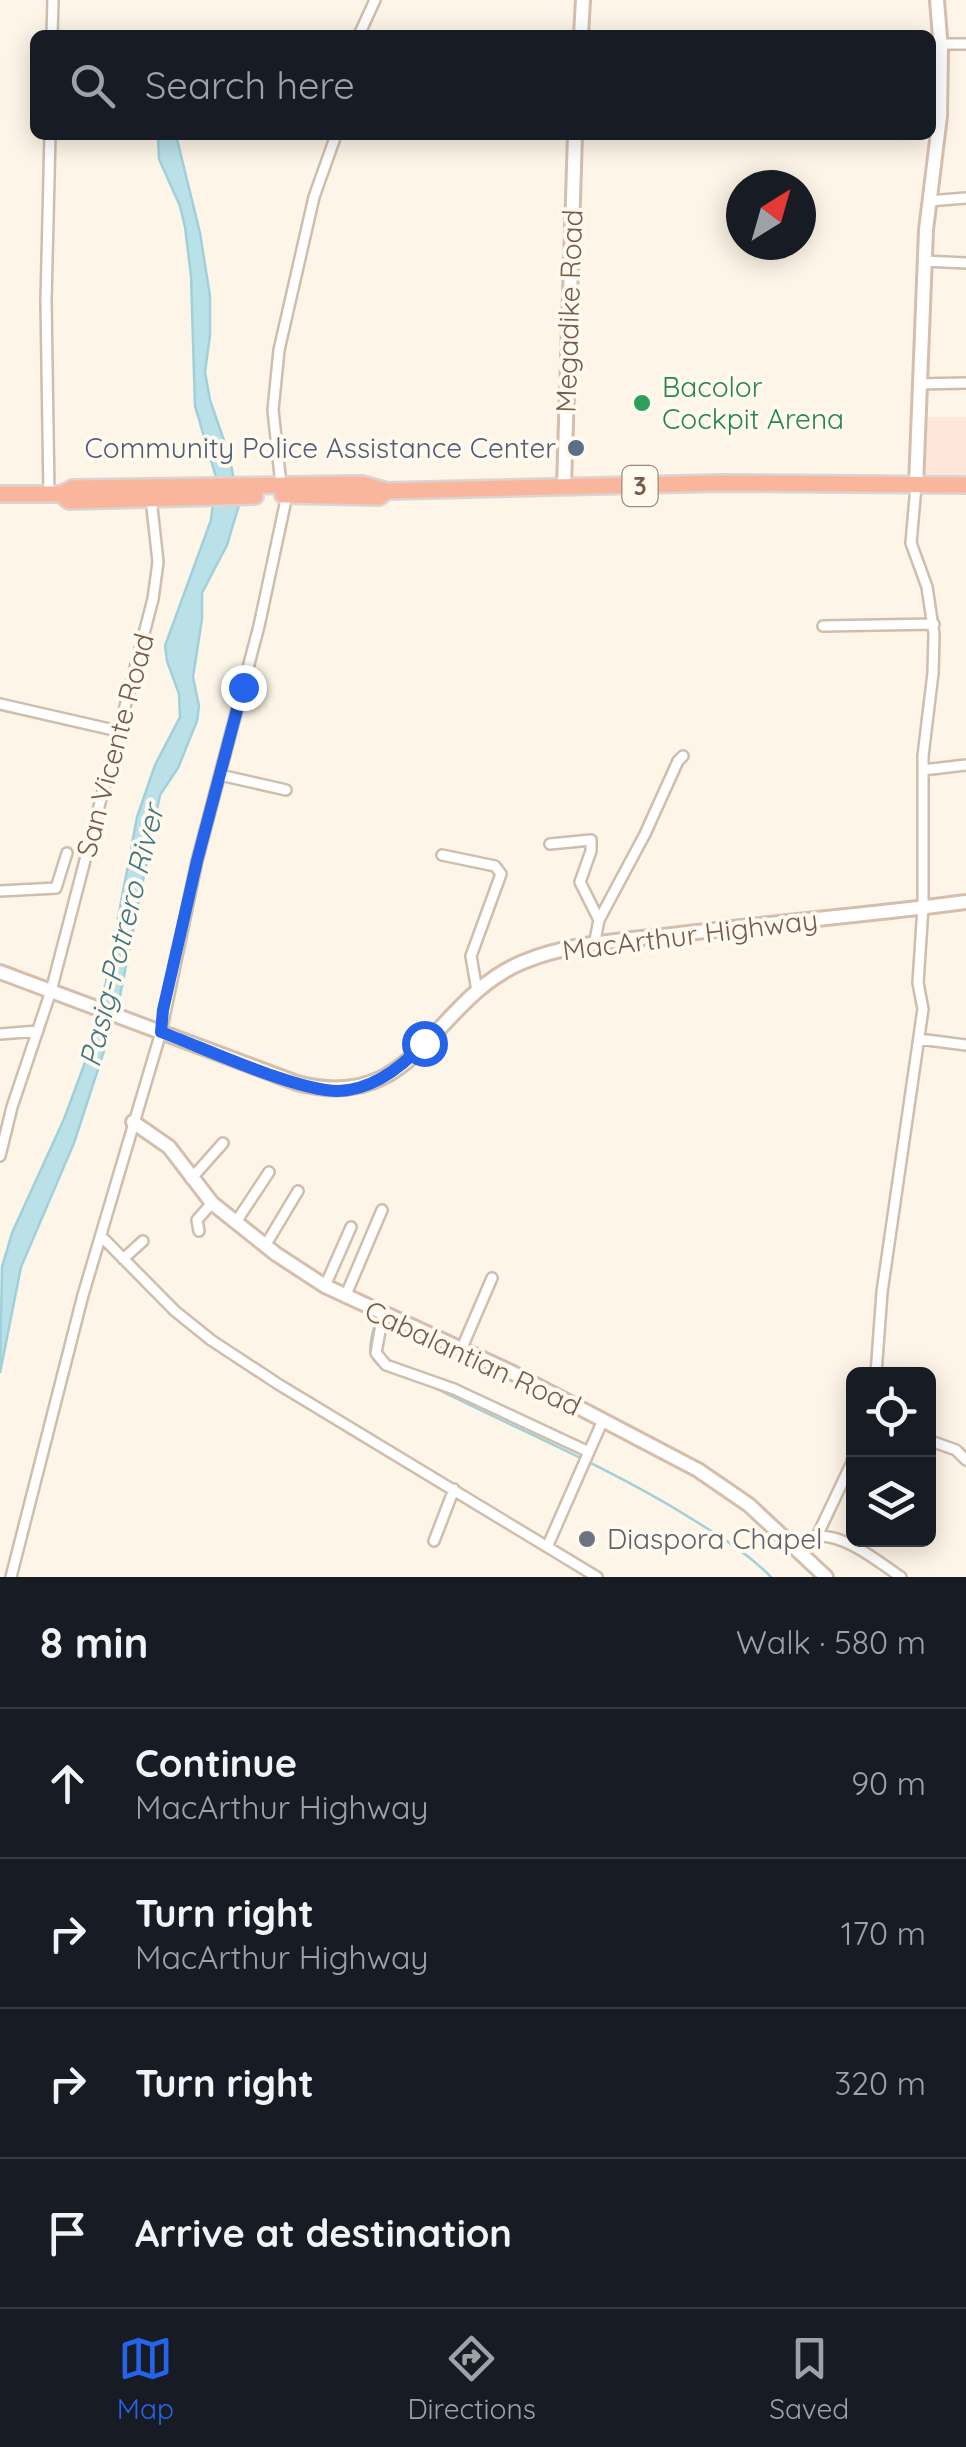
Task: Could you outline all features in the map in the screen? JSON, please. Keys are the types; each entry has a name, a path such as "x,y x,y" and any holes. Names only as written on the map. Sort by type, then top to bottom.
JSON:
{"highway":[{"name":"3","path":"0,494 55,494 69,501 362,484 387,490 966,478"},
{"name":"3","path":"916,482 966,486"}],"main road":[{"path":"581,30 583,0"},
{"path":"916,482 924,261 940,116 937,0"},
{"name":"Megadike Road","path":"564,486 575,140"},
{"name":"MacArthur Highway","path":"0,972 297,1082 339,1091 375,1082 398,1068 478,991 523,962 594,946 966,902"},
{"name":"Cabalantian Road","path":"133,1122 168,1147 212,1204 325,1286 604,1420 730,1490 826,1577"}],"street":[{"path":"52,30 53,0"},
{"path":"361,30 375,0"},
{"path":"938,48 966,44"},
{"path":"50,140 46,301 55,494"},
{"path":"11,1577 100,1236 159,1031 259,626 281,490 273,410 280,350 314,197 334,140"},
{"path":"929,201 966,198"},
{"path":"924,261 966,263"},
{"path":"918,384 966,382"},
{"path":"877,1367 882,1292 922,1009 918,984 923,907 924,732 933,672 934,624 927,587 911,543 916,482"},
{"name":"San Vicente Road","path":"0,1156 12,1107 53,991 157,573 155,494"},
{"path":"823,626 934,624"},
{"path":"0,704 118,731"},
{"path":"594,946 599,920 678,761 684,756"},
{"path":"923,770 966,765"},
{"path":"220,775 286,790"},
{"path":"550,844 589,839 592,842 580,882 599,920"},
{"path":"0,891 39,892 56,888 66,854"},
{"path":"442,855 495,866 501,874 470,956 478,991"},
{"path":"0,1034 38,1031"},
{"path":"919,1039 966,1045"},
{"path":"191,1178 224,1142"},
{"path":"236,1222 269,1172"},
{"path":"265,1246 298,1192"},
{"path":"199,1231 197,1220 212,1204"},
{"path":"345,1297 382,1210"},
{"path":"325,1286 350,1227"},
{"path":"100,1236 175,1312 211,1340 597,1577"},
{"path":"122,1258 143,1241"},
{"path":"461,1350 492,1278"},
{"path":"383,1314 376,1353 386,1365 444,1385 588,1454"},
{"path":"548,1546 604,1420"},
{"path":"936,1443 956,1450 966,1460"},
{"path":"803,1554 817,1536 846,1475"},
{"path":"434,1540 454,1488"},
{"path":"817,1536 833,1537 850,1545 893,1575"}],"shaded area":[{"path":"918,417 966,417 966,475 919,474"}],"water":[{"name":"Pasig-Potrero River","path":"158,140 177,140 200,233 210,296 205,372 239,505 227,545 202,593 193,677 199,706 197,721 178,768 160,795 117,1011 74,1143 21,1267 0,1373 2,1267 12,1233 64,1119 90,1049 137,817 155,765 180,717 179,694 165,646 211,520 216,477 195,406 191,276 185,227 159,159"}],"waterway":[{"path":"377,1316 371,1352 384,1369"},
{"path":"429,1385 653,1496 729,1543 771,1577"}],"place":[{"name":"Bacolor Cockpit Arena","path":"642,403"},
{"name":"Community Police Assistance Center","path":"576,448"},
{"name":"Diaspora Chapel","path":"587,1539"}],"route":[{"path":"243,687 197,861 161,1032 297,1082 339,1091 375,1082 412,1057 424,1043"}]}
